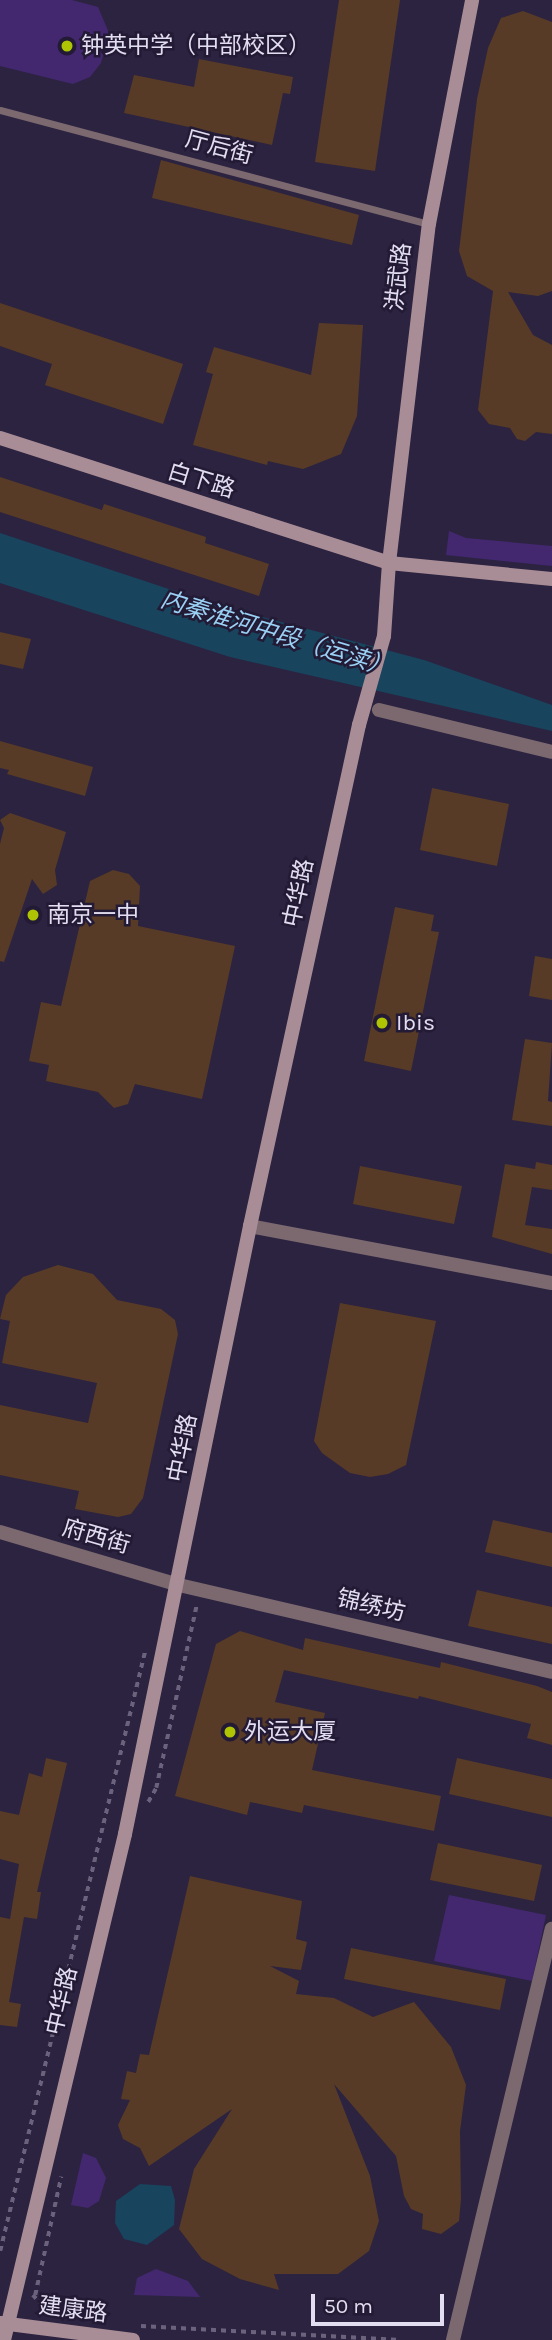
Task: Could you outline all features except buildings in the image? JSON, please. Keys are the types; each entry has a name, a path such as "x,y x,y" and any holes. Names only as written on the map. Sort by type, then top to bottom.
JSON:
{"main road":[{"name":"洪武路","path":"389,563 429,224 472,0"},
{"name":"白下路","path":"0,438 389,563 552,579"},
{"name":"中华路","path":"4,2340 4,2323 16,2291 125,1834 179,1586 250,1226 359,725 384,636 389,563"},
{"name":"建康路","path":"4,2323 47,2331 133,2340"}],"street":[{"path":"379,710 552,752"},
{"path":"250,1226 552,1283"},
{"name":"府西街","path":"0,1532 179,1586"},
{"name":"锦绣坊","path":"179,1586 552,1672"},
{"path":"453,2340 552,1929"}],"lane":[{"name":"厅后街","path":"0,110 429,224"}],"path":[{"path":"0,2251 146,1648"},
{"path":"16,2291 35,2295 52,2315 63,2317"},
{"path":"47,2331 52,2315"},
{"path":"127,2325 401,2340"}],"shaded area":[{"path":"0,0 72,0 98,7 109,33 101,63 90,77 73,84 0,66"},
{"path":"449,531 466,538 552,546 552,566 446,555"},
{"path":"449,1895 546,1915 532,1981 434,1961"},
{"path":"83,2153 96,2158 106,2178 99,2201 88,2208 71,2205"},
{"path":"156,2269 188,2281 200,2297 134,2295 137,2278"}],"water":[{"name":"内秦淮河中段（运渎）","path":"0,533 214,604 424,660 552,705 552,731 230,657 0,583"},
{"path":"140,2184 171,2186 175,2200 174,2225 147,2245 124,2239 115,2223 116,2201"}],"place":[{"name":"钟英中学（中部校区）","path":"67,46"},
{"name":"南京一中","path":"33,915"},
{"name":"Ibis","path":"382,1023"},
{"name":"外运大厦","path":"230,1732"}]}
